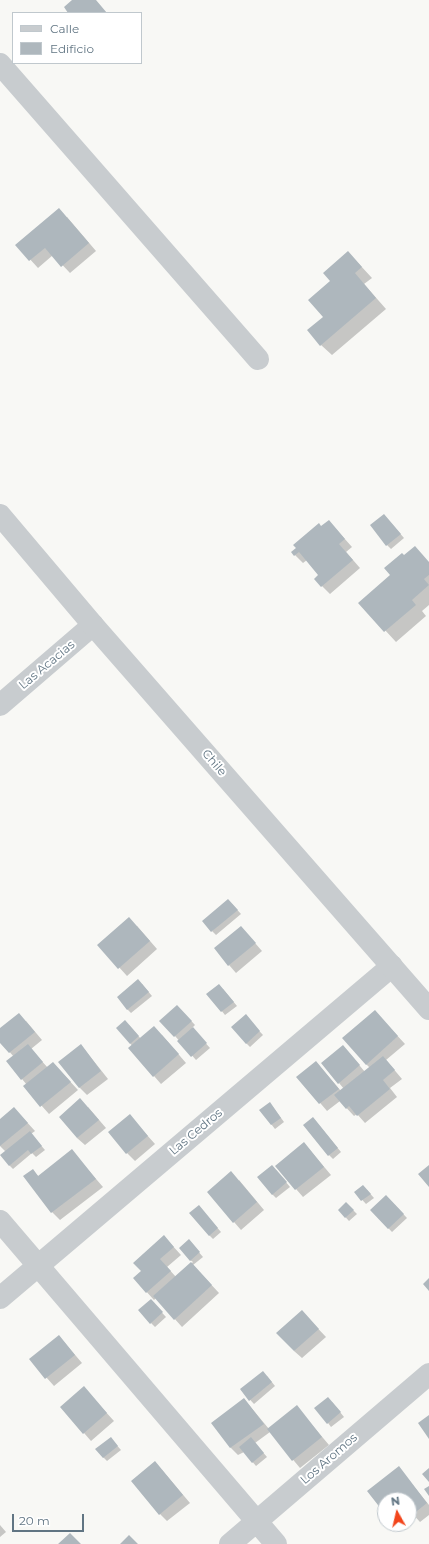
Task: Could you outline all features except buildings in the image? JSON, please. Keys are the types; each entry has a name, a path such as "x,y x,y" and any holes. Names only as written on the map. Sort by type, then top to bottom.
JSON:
{"street":[{"path":"0,64 258,359"},
{"name":"Chile","path":"0,515 93,625 429,1009"},
{"name":"Las Acacias","path":"0,705 93,625"},
{"name":"Las Cedros","path":"0,1298 392,966"},
{"path":"0,1221 276,1544"},
{"name":"Los Aromos","path":"230,1544 429,1374"}]}
